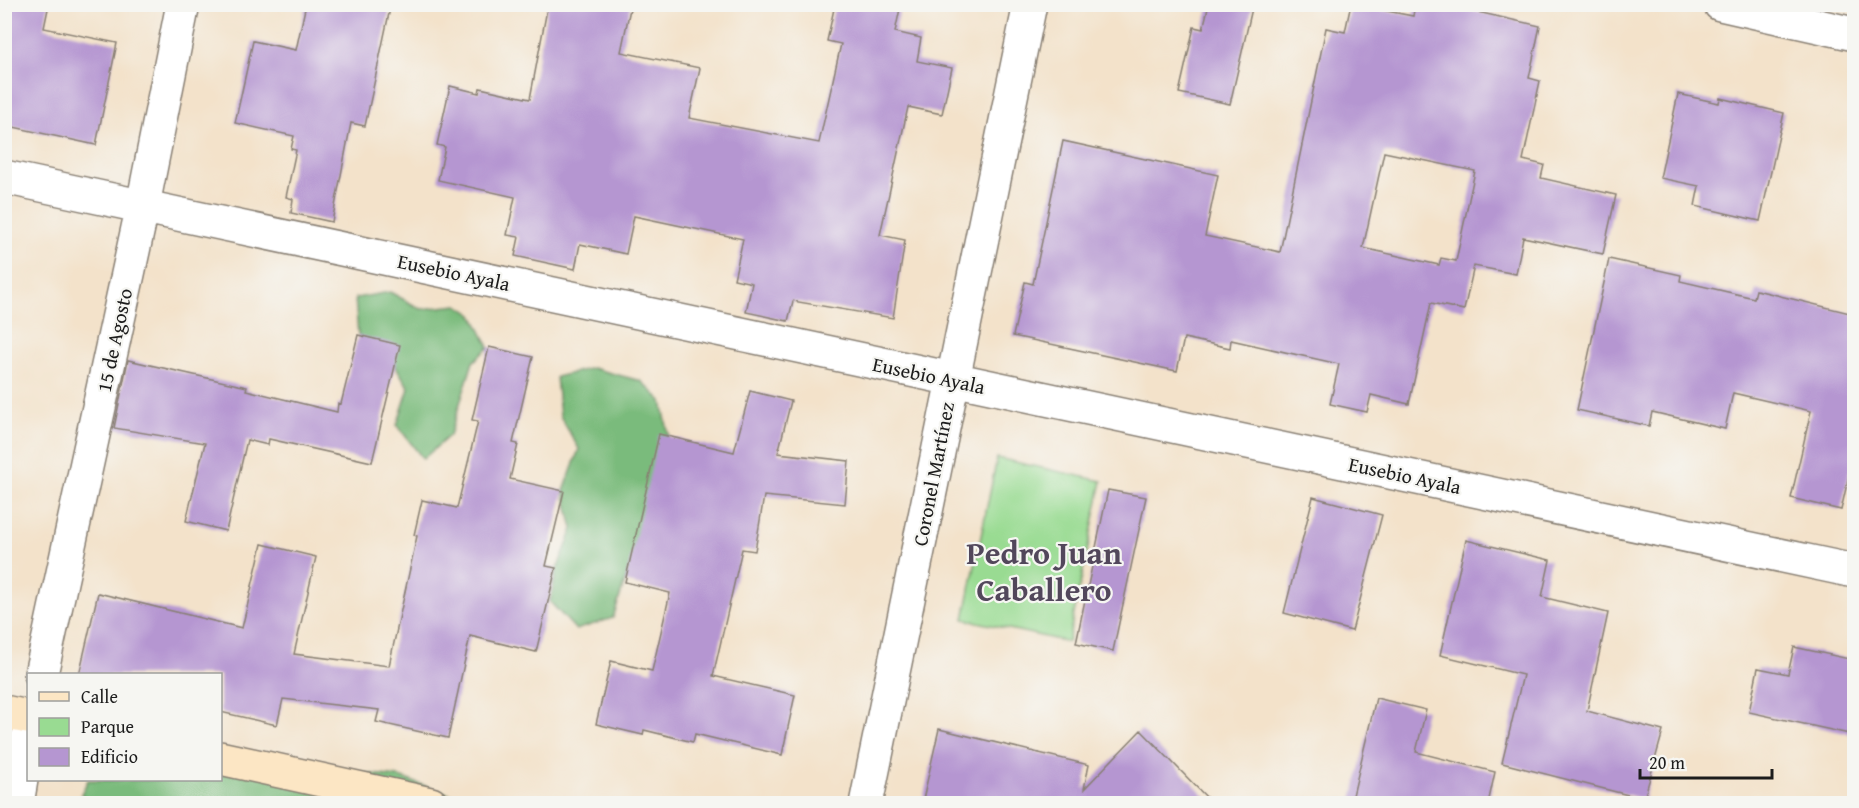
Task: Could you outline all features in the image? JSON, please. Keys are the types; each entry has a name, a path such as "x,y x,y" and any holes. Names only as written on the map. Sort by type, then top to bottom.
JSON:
{"main road":[{"path":"4,712 27,717"},
{"path":"222,758 431,804"}],"street":[{"name":"15 de Agosto","path":"41,673 143,205 183,4"},
{"name":"Coronel Martínez","path":"866,804 1030,4"},
{"path":"1720,4 1854,34"},
{"name":"Eusebio Ayala","path":"4,177 1854,571"},
{"path":"16,804 27,744"}],"green space":[{"path":"390,292 421,309 458,305 473,315 489,347 473,362 450,435 423,459 397,425 409,388 389,355 358,335 355,298"},
{"path":"592,368 641,381 662,401 670,442 613,618 576,630 550,602 557,569 573,529 564,491 579,449 560,416 556,377"},
{"path":"997,458 1102,481 1068,642 964,619"},
{"path":"222,751 324,769 399,777 472,802 518,803 89,804 81,794 88,781 222,781"}],"building":[{"path":"4,4 49,4 44,28 117,43 96,145 4,125"},
{"path":"306,4 391,4 365,126 351,123 332,222 291,213 293,199 286,197 296,150 291,149 294,136 235,123 253,41 296,50"},
{"path":"548,4 631,4 621,52 700,68 689,118 819,143 841,44 827,41 835,4 901,4 895,32 921,38 917,61 952,68 942,114 908,107 880,235 905,240 893,318 793,301 788,321 746,312 752,283 734,279 743,239 634,216 626,254 580,244 575,269 515,256 519,237 507,235 515,197 438,180 445,147 437,145 450,86 479,93 480,88 530,99"},
{"path":"1209,4 1253,4 1230,104 1179,93 1194,27 1203,29"},
{"path":"1351,4 1413,16 1415,4 1442,4 1540,26 1529,78 1540,81 1523,160 1544,165 1541,178 1616,195 1603,254 1523,237 1516,274 1474,266 1464,310 1431,303 1409,404 1371,395 1367,412 1330,404 1339,364 1231,340 1230,348 1184,338 1177,371 1013,336 1025,282 1033,284 1063,141 1218,175 1205,236 1280,252 1326,28 1345,32","holes":["1384,152 1475,171 1456,261 1441,258 1439,265 1363,248"]},
{"path":"1678,94 1719,103 1720,98 1784,113 1760,221 1695,206 1699,186 1660,178"},
{"path":"1609,259 1681,275 1680,281 1754,298 1756,290 1854,314 1854,453 1841,510 1791,498 1811,411 1733,393 1725,429 1652,412 1649,426 1577,410"},
{"path":"358,335 400,345 372,462 269,439 268,445 247,440 226,531 186,521 205,443 114,428 128,360 247,387 246,390 337,412"},
{"path":"489,347 533,357 513,443 518,444 510,479 564,491 546,566 556,568 536,652 470,636 448,738 376,722 379,710 283,699 277,725 222,712 222,673 79,673 98,593 242,628 262,544 316,557 294,654 389,666 417,536 414,535 422,500 457,508 478,421 472,420"},
{"path":"750,391 791,401 778,453 849,461 845,504 764,496 755,551 742,549 713,676 795,695 782,755 695,734 693,742 644,730 643,735 596,724 611,661 652,671 670,593 625,582 659,434 734,452"},
{"path":"1108,490 1146,497 1113,651 1076,643"},
{"path":"1313,497 1382,515 1352,631 1284,613"},
{"path":"1466,540 1550,560 1542,597 1608,613 1587,711 1663,731 1644,799 1502,763 1523,675 1440,655"},
{"path":"1794,647 1854,660 1854,735 1749,712 1758,668 1788,674"},
{"path":"1376,698 1426,710 1416,752 1495,772 1488,804 1351,804"},
{"path":"939,729 1089,765 1084,789 1141,730 1213,804 922,804"}],"district":[{"name":"Pedro Juan Caballero","path":"1044,570"}]}
